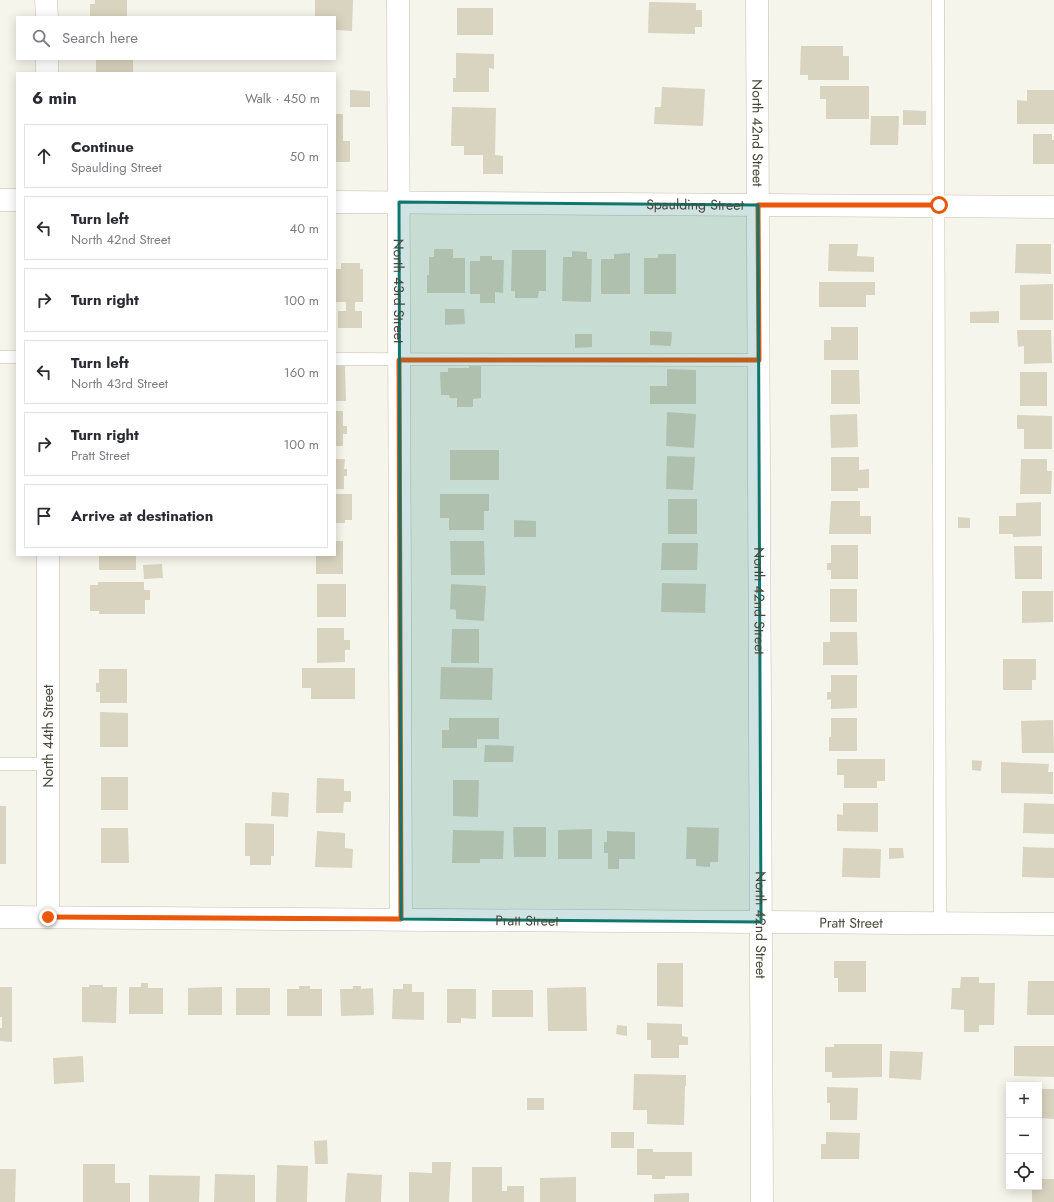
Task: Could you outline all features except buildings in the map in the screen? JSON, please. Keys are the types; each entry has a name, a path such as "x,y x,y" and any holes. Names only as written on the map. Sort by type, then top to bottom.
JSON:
{"street":[{"path":"46,0 46,16"},
{"name":"North 43rd Street","path":"398,0 401,919"},
{"name":"North 42nd Street","path":"757,0 762,1202"},
{"path":"47,60 47,72"},
{"path":"0,200 16,200"},
{"name":"Spaulding Street","path":"336,202 1054,207"},
{"name":"North 44th Street","path":"48,556 48,917"},
{"name":"Pratt Street","path":"0,917 1054,924"}],"lane":[{"path":"938,0 940,923"},
{"path":"0,357 16,357"},
{"path":"336,359 759,360"},
{"path":"0,764 48,764"}],"highlighted area":[{"path":"399,202 758,205 761,922 401,919"}],"route":[{"path":"48,917 401,919 399,360 759,360 758,205 939,205"}]}
